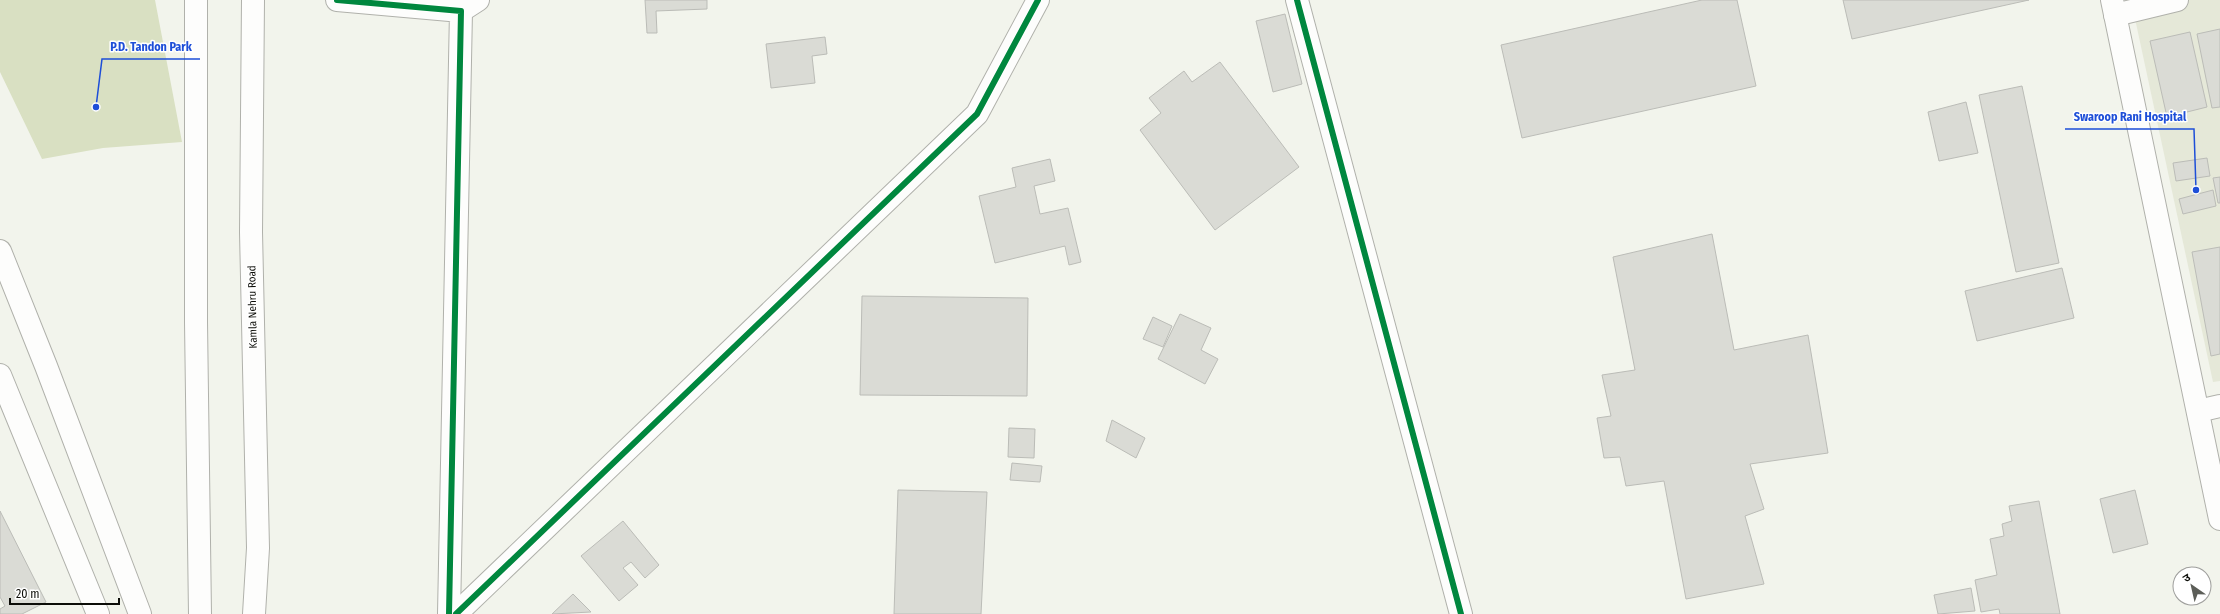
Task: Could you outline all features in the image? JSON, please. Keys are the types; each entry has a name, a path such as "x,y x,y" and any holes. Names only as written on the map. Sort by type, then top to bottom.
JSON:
{"street":[{"path":"196,0 196,314 200,614"},
{"name":"Kamla Nehru Road","path":"253,0 251,232 258,548 254,614"},
{"path":"337,0 470,6 449,614"},
{"path":"456,614 976,114 1038,0"},
{"path":"1297,0 1461,614"},
{"path":"2177,0 2114,7 2220,519"},
{"path":"0,251 46,366 140,614"},
{"path":"0,375 98,614"},
{"path":"2198,411 2220,406"}],"shaded area":[{"path":"2131,0 2220,0 2220,381 2213,382"}],"green space":[{"path":"0,0 155,0 182,142 103,148 42,159 0,72"}],"building":[{"path":"645,0 707,0 707,9 656,11 657,33 647,33"},
{"path":"1702,0 1737,0 1756,86 1522,138 1501,45"},
{"path":"1843,0 2029,0 1852,39"},
{"path":"1285,14 1302,84 1273,92 1256,21"},
{"path":"2220,29 2220,107 2212,108 2197,34"},
{"path":"2190,32 2207,107 2167,117 2150,41"},
{"path":"825,37 827,54 812,56 815,83 771,88 766,44"},
{"path":"1220,62 1299,167 1215,230 1140,130 1161,113 1149,98 1184,71 1192,82"},
{"path":"2022,86 2059,263 2016,272 1979,95"},
{"path":"1966,102 1978,153 1939,161 1928,112"},
{"path":"2207,158 2210,176 2176,181 2173,163"},
{"path":"1050,159 1055,181 1034,186 1040,214 1068,208 1081,262 1069,265 1065,246 995,263 979,196 1016,187 1012,168"},
{"path":"2220,177 2220,203 2218,203 2213,178"},
{"path":"2213,190 2216,206 2183,214 2179,199"},
{"path":"1712,234 1734,350 1808,335 1828,453 1750,464 1764,509 1745,516 1764,584 1686,599 1664,481 1626,486 1620,457 1604,458 1597,418 1611,416 1602,375 1635,370 1613,257"},
{"path":"2220,247 2220,354 2211,356 2192,252"},
{"path":"2062,268 2074,318 1977,341 1965,291"},
{"path":"862,296 1028,298 1027,396 860,395"},
{"path":"1180,314 1211,328 1201,350 1218,359 1205,384 1158,359"},
{"path":"1153,317 1172,326 1163,347 1143,339"},
{"path":"1112,420 1145,438 1136,458 1106,441"},
{"path":"1009,428 1035,429 1034,458 1008,457"},
{"path":"1012,463 1042,466 1040,482 1010,480"},
{"path":"898,490 987,492 981,614 894,614"},
{"path":"2135,490 2148,544 2113,553 2100,499"},
{"path":"2039,501 2060,614 2000,614 1999,609 1981,612 1975,580 1997,575 1990,539 2004,536 2002,524 2012,521 2009,506"},
{"path":"0,511 46,602 22,614 0,614 0,609 5,606 0,597"},
{"path":"623,521 659,565 645,578 631,562 623,568 638,585 619,601 581,556"},
{"path":"1971,588 1975,611 1938,614 1934,595"},
{"path":"573,594 591,612 552,614"}],"cycle path":[{"path":"337,0 461,11 449,614"},
{"path":"456,614 977,114 1038,0"},
{"path":"1297,0 1461,614"}],"place":[{"name":"P.D. Tandon Park","path":"96,107"},
{"name":"Swaroop Rani Hospital","path":"2196,190"}]}
